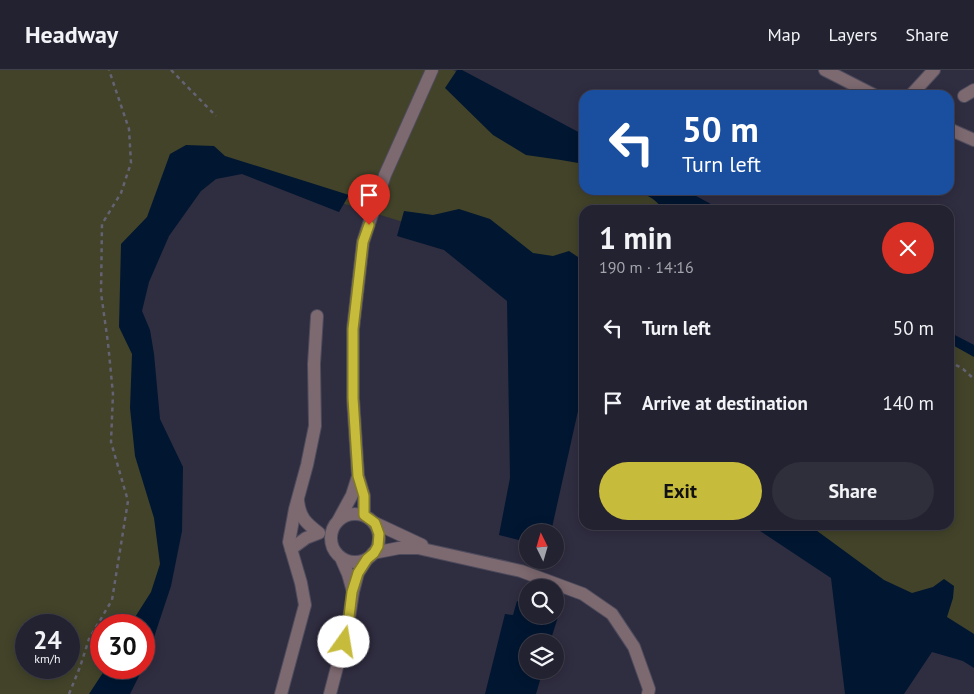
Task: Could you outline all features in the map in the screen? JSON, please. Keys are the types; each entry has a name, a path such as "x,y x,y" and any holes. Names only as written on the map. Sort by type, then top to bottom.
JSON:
{"street":[{"path":"330,694 348,625 352,592 358,573 378,546 379,534 370,519 358,476 353,398 353,329 363,242 386,175 432,70"},
{"path":"825,70 864,90"},
{"path":"916,90 934,70"},
{"path":"954,131 974,140"},
{"path":"281,694 305,606 301,583 289,542 315,426 314,364 317,316"},
{"path":"292,550 306,538 324,535 332,528 352,495 358,476"},
{"path":"298,500 299,511 306,522 324,535 341,558 348,574 352,592"},
{"path":"339,519 353,514 370,519 411,541 438,552"},
{"path":"341,558 356,562 398,548 418,548 522,571 583,594 612,614 621,627 634,648 648,694"}],"path":[{"path":"68,694 80,667 89,639 112,600 128,501 110,442 113,394 101,293 102,224 120,193 131,163 130,129 109,70"},
{"path":"171,70 216,116"},
{"path":"954,364 974,379"}],"green space":[{"path":"0,70 453,70 579,138 579,195 683,195 702,205 579,205 579,376 481,246 212,163 131,296 167,569 149,614 90,614 90,679 121,679 113,694 0,694"},
{"path":"954,342 974,353 974,653 788,530 954,530"}],"water":[{"path":"457,70 462,70 579,132 579,163 526,155 493,135 445,88"},
{"path":"186,145 214,146 225,156 349,195 339,212 242,174 216,179 201,191 169,236 149,282 142,311 150,330 154,354 160,419 183,467 182,531 171,586 155,634 155,614 137,614 151,592 160,564 154,518 135,456 130,408 132,354 119,327 121,244 147,217 170,154"},
{"path":"646,195 694,195 713,205 660,205"},
{"path":"459,209 490,219 533,253 553,256 569,251 579,258 579,412 553,524 519,524 519,540 499,535 510,478 507,301 444,250 397,236 404,211 433,215"},
{"path":"954,335 974,345 974,357 954,346"},
{"path":"759,530 816,530 884,580 912,593 933,587 944,579 954,586 953,598 947,617 974,634 974,668 963,661 932,652 904,694 845,694 831,578"},
{"path":"517,601 519,602 519,624 556,624 553,634 519,634 519,679 540,679 536,694 485,694 505,614 513,615"},
{"path":"99,679 138,679 130,694 89,694"}],"route":[{"path":"344,642 352,592 358,573 378,546 379,534 375,523 364,515 364,496 358,476 353,398 353,329 363,242 369,225"}]}
